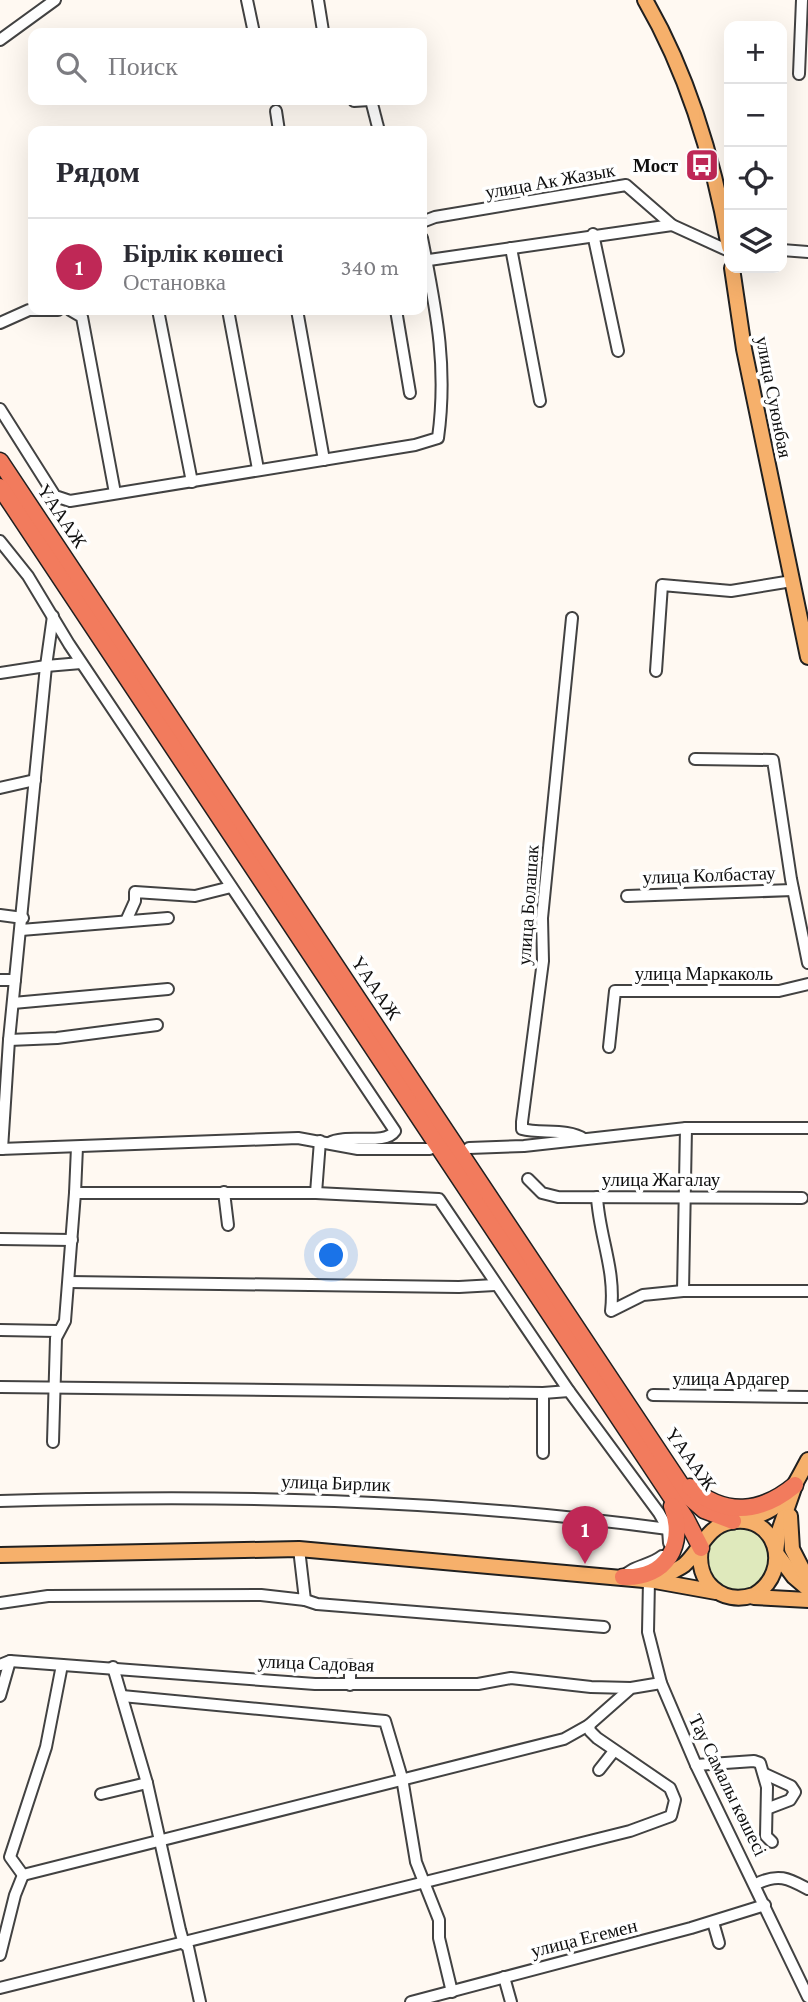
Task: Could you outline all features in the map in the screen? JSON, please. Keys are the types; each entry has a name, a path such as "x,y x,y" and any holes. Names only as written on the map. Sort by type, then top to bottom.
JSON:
{"highway":[{"name":"ҮАААЖ","path":"0,461 693,1502 711,1514 737,1521"},
{"name":"ҮАААЖ","path":"0,487 686,1518 701,1548"},
{"path":"669,1465 703,1497 736,1507 769,1504 795,1485"},
{"path":"623,1577 653,1573 672,1553 677,1524 667,1493"}],"main road":[{"path":"645,0 677,64 692,106 724,218"},
{"name":"улица Суюнбая","path":"733,273 744,349 808,657"},
{"path":"745,1598 769,1583 776,1567 778,1534 795,1485 808,1460"},
{"path":"657,1581 685,1563 701,1548 713,1530 774,1511 795,1485"},
{"path":"795,1485 789,1532 794,1557 808,1580"},
{"path":"737,1521 766,1532 776,1553 794,1577 808,1589"},
{"path":"701,1548 699,1558 703,1577 716,1592"},
{"path":"0,1555 299,1549 623,1577 657,1581 725,1596 772,1596 808,1601"}],"street":[{"path":"0,40 55,0"},
{"path":"247,0 253,28"},
{"path":"318,0 323,28"},
{"path":"799,74 802,0"},
{"path":"372,105 378,126"},
{"path":"275,111 278,126"},
{"name":"улица Ак Жазык","path":"427,220 626,185 672,225 724,247"},
{"path":"427,261 593,234 672,225"},
{"path":"593,234 618,351"},
{"path":"511,247 540,401"},
{"path":"787,250 808,252"},
{"path":"0,409 55,496 70,501 415,445 438,438 443,399 441,335 427,274"},
{"path":"0,323 28,310"},
{"path":"79,315 82,317 92,354 116,493"},
{"path":"159,315 192,482"},
{"path":"229,315 258,470"},
{"path":"298,315 324,460"},
{"path":"397,315 410,393"},
{"path":"0,541 28,576 81,663 395,1131 386,1138 337,1138 324,1142"},
{"path":"656,671 662,585 731,591 792,581"},
{"path":"53,617 46,666 22,930 13,1003 5,1022 9,1040 2,1089 1,1149 248,1139 324,1142 358,1149 430,1149"},
{"name":"улица Болашак","path":"572,618 542,918 543,961 522,1129 531,1133 579,1135 584,1139"},
{"path":"0,673 81,663"},
{"path":"695,759 773,760 793,890 808,963"},
{"path":"0,788 35,780"},
{"path":"127,921 135,901 135,892 195,896 231,887"},
{"name":"улица Колбастау","path":"626,896 793,890"},
{"path":"0,915 23,918"},
{"path":"22,930 168,918"},
{"path":"0,980 15,980"},
{"name":"улица Маркаколь","path":"609,1048 615,990 779,991 808,984"},
{"path":"13,1003 168,989"},
{"path":"9,1040 57,1038 157,1025"},
{"path":"683,1291 686,1128"},
{"path":"469,1148 524,1146 686,1128 808,1128"},
{"path":"316,1193 324,1142"},
{"path":"0,1330 57,1331 64,1327 77,1147"},
{"name":"улица Жагалау","path":"528,1179 542,1194 597,1197 802,1198"},
{"path":"224,1192 228,1225"},
{"path":"75,1194 316,1193 439,1199 495,1285 668,1529 667,1552 647,1565 632,1568 623,1577"},
{"path":"597,1197 600,1230 610,1257 611,1311 643,1295 683,1291 808,1291"},
{"path":"0,1239 72,1240"},
{"path":"69,1282 458,1287 495,1285"},
{"path":"53,1442 57,1331"},
{"path":"0,1387 543,1393 569,1391"},
{"path":"543,1393 543,1453"},
{"name":"улица Ардагер","path":"653,1395 808,1397"},
{"name":"улица Бирлик","path":"0,1501 268,1498 411,1503 507,1509 668,1529"},
{"path":"299,1549 305,1600"},
{"name":"Тау Самалы көшесі","path":"657,1581 648,1632 661,1682 696,1765 756,1884 808,1997"},
{"path":"0,1603 48,1596 261,1595 317,1604 604,1628"},
{"path":"0,1696 5,1663"},
{"name":"улица Садовая","path":"5,1663 113,1667 350,1685 478,1684 511,1678 591,1688 631,1688 661,1682"},
{"path":"23,1875 10,1857 46,1747 62,1665"},
{"path":"350,1665 350,1685"},
{"path":"113,1667 147,1783 200,2002"},
{"path":"23,1875 564,1739 589,1725 631,1688"},
{"path":"122,1696 385,1721 402,1778 411,1839 423,1881 439,1920 439,1938 452,1992"},
{"path":"0,1989 631,1831 671,1816 675,1800 670,1788 614,1751 590,1731 589,1725"},
{"path":"598,1770 614,1751"},
{"path":"696,1765 754,1761 760,1763 765,1774 769,1808 766,1836 772,1842"},
{"path":"765,1774 792,1786 795,1792 790,1800 769,1808"},
{"path":"101,1794 147,1783"},
{"path":"0,1955 15,1895 23,1875"},
{"path":"756,1884 771,1877 784,1876 808,1889"},
{"name":"улица Егемен","path":"411,2002 713,1922 765,1905"},
{"path":"713,1922 719,1943"},
{"path":"504,1977 511,2002"}],"green space":[{"path":"738,1527 756,1533 764,1541 770,1559 764,1577 756,1585 738,1591 720,1585 712,1577 706,1559 712,1541 720,1533"}],"place":[{"name":"Мост","path":"702,165"},
{"name":"Бірлік көшесі","path":"585,1564"}]}
